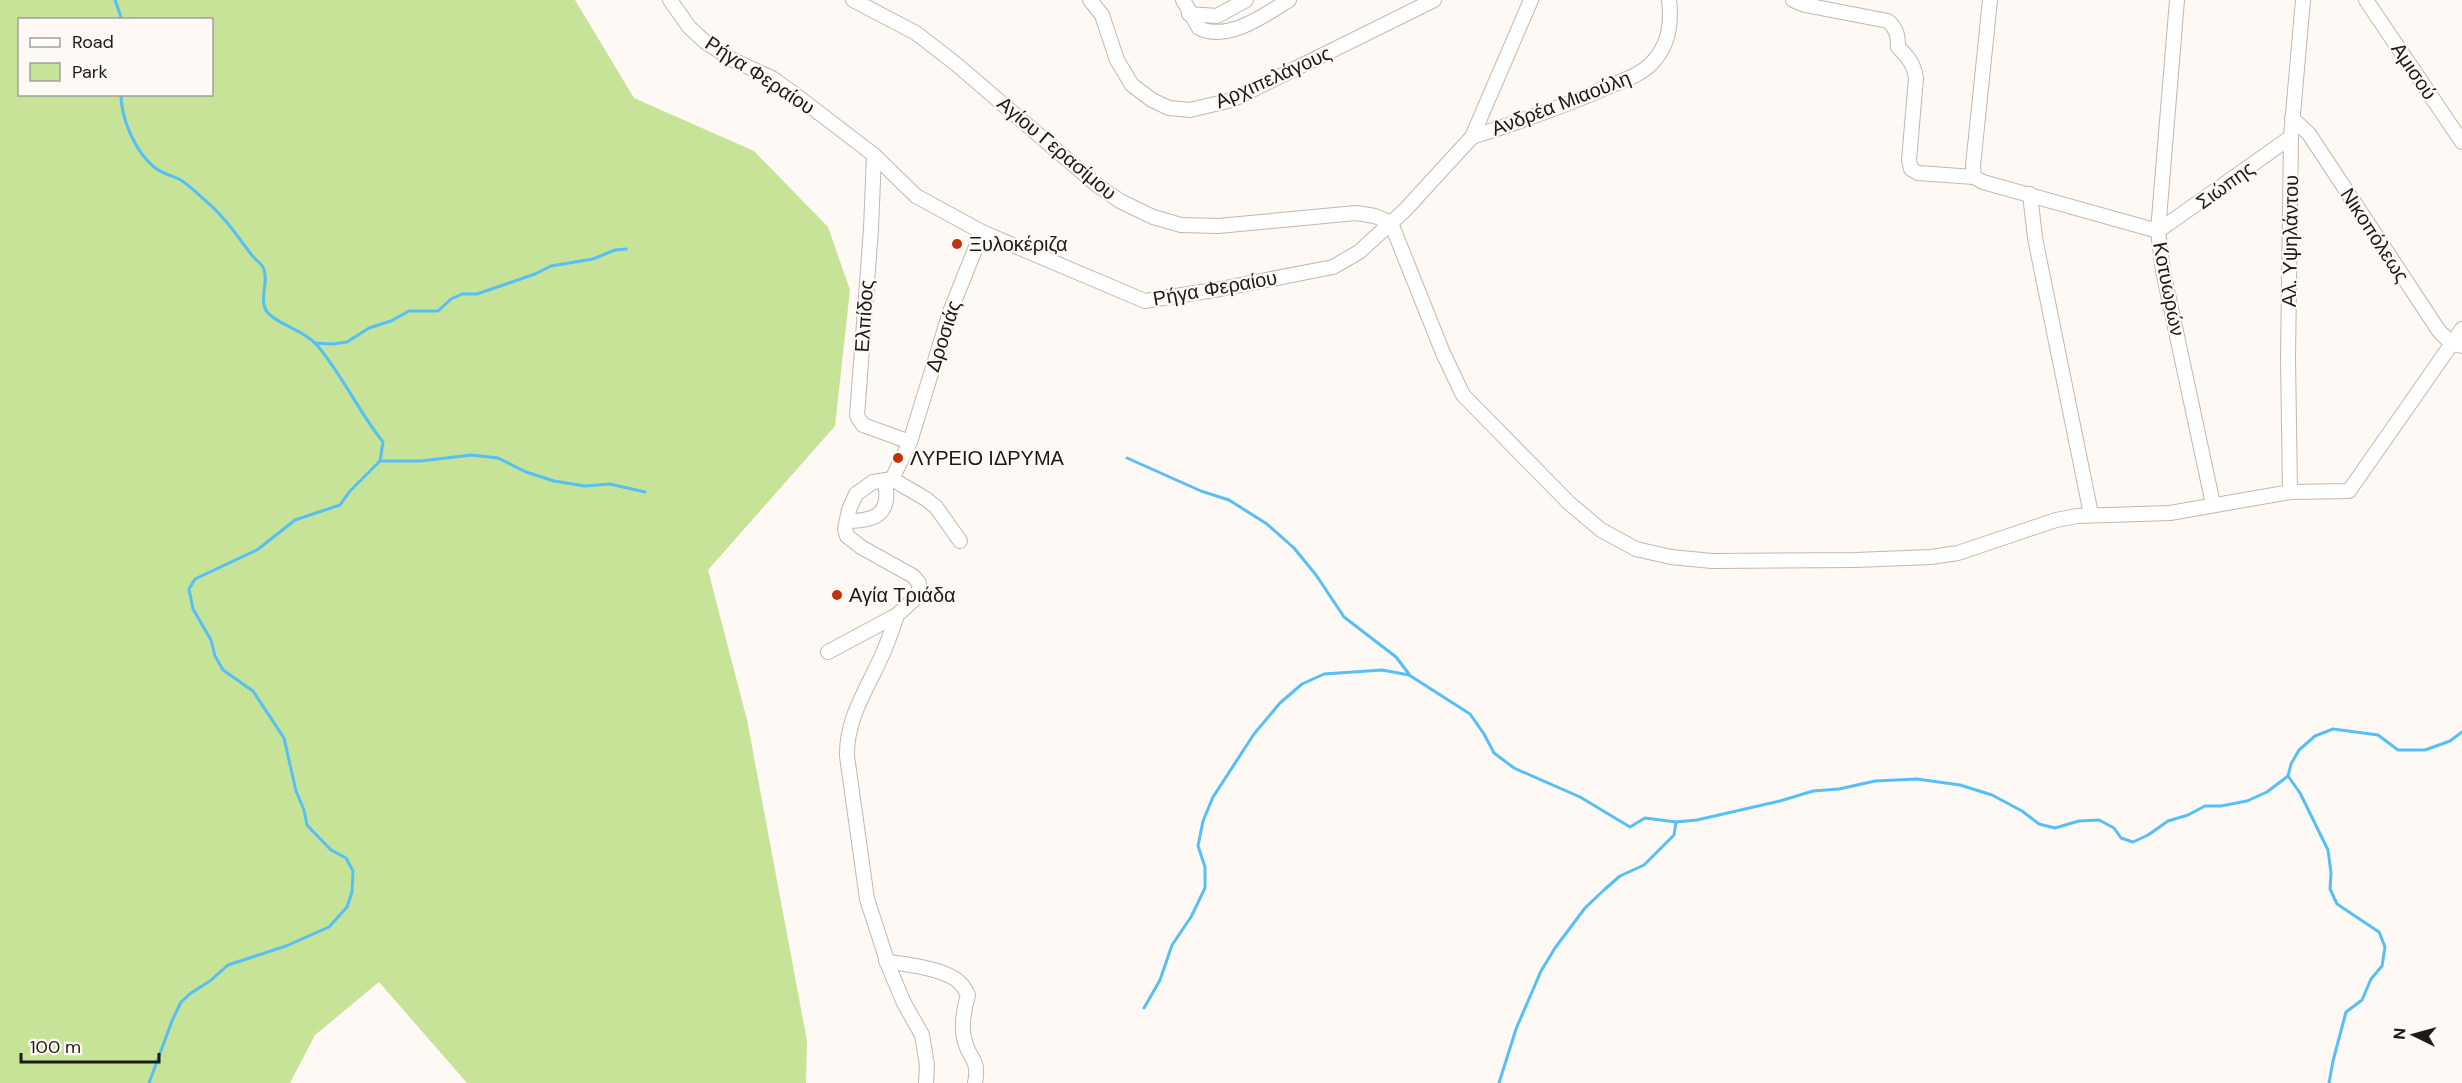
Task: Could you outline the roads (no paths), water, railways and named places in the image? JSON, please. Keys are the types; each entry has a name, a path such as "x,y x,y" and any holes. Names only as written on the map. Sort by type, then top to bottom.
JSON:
{"street":[{"name":"Ρήγα Φεραίου","path":"670,0 689,27 704,41 733,60 772,78 874,155 916,196 982,232 1145,301 1333,267 1354,256 1391,223 1472,137 1531,0"},
{"name":"Αγίου Γερασίμου","path":"853,0 916,33 956,64 1098,185 1120,201 1153,217 1181,225 1218,226 1356,213 1376,216 1391,223"},
{"name":"Αρχιπελάγους","path":"1090,0 1102,15 1117,60 1132,85 1152,100 1169,108 1190,110 1232,100 1434,0"},
{"path":"1183,0 1199,28 1221,32 1260,18 1289,0"},
{"path":"1189,14 1216,16 1246,0"},
{"name":"Ανδρέα Μιαούλη","path":"1472,137 1588,95 1644,69 1655,59 1666,43 1669,29 1669,0"},
{"path":"1793,0 1805,5 1888,21 1894,26 1898,35 1898,47 1910,59 1916,78 1909,160 1911,169 1918,173 1974,177 2158,231"},
{"path":"1974,177 1990,0"},
{"name":"Κοτυωρών","path":"2177,0 2158,231 2163,271 2213,504"},
{"name":"Αλ. Υψηλάντου","path":"2290,487 2291,137 2303,0"},
{"name":"Αμισού","path":"2366,0 2462,142"},
{"name":"Νικοπόλεως","path":"2292,118 2309,134 2425,311 2457,345"},
{"name":"Σιώπης","path":"2158,231 2291,137"},
{"name":"Ελπίδος","path":"874,155 872,229 856,416 863,425 910,442"},
{"path":"2030,194 2035,238 2091,514"},
{"path":"1391,223 1443,353 1463,395 1569,503 1601,530 1636,549 1671,557 1712,561 1857,561 1931,557 1958,553 2056,520 2091,514 2154,515 2290,487 2349,491 2457,345 2462,329"},
{"name":"Δροσιάς","path":"889,481 910,442 950,312 982,232"},
{"path":"848,521 865,521 875,517 884,509 888,497 889,481"},
{"path":"828,652 897,615 919,594 919,583 913,576 861,547 847,536 845,529 849,510 856,494 873,482 889,481 927,499 960,541"},
{"path":"897,615 884,652 855,709 846,738 867,899 886,961 904,1003 922,1035 927,1065 926,1083"},
{"path":"886,961 950,975 961,983 968,995 963,1029 967,1047 978,1069 975,1083"}],"waterway":[{"path":"115,0 121,18"},
{"path":"121,96 123,114 130,134 147,160 157,169 190,187 225,220 263,267 265,272 264,301 267,312 276,320 304,334 316,344 383,442 380,461 350,491 340,505 295,520 257,550 195,579 189,589 193,609 211,640 215,656 223,670 253,691 284,738 296,791 307,825 331,850 346,858 353,871 352,892 347,907 329,927 286,946 228,965 181,1002 149,1083"},
{"path":"314,343 347,342 369,328 391,321 409,311 438,311 451,299 462,294 477,294 535,274 551,266 593,259 615,250 626,249"},
{"path":"380,461 421,461 471,455 498,458 526,472 554,481 585,486 610,484 645,492"},
{"path":"1127,458 1201,491 1229,500 1267,524 1294,548 1316,575 1344,617 1396,657 1409,674"},
{"path":"1144,1008 1160,980 1172,945 1191,917 1205,888 1205,867 1198,846 1203,821 1213,797 1254,734 1280,703 1302,684 1324,674 1382,670 1409,675 1470,714 1494,753 1514,768 1580,797 1630,827 1645,818 1676,822 1697,820 1813,791 1839,789 1875,781 1917,779 1960,785 1992,795 2022,811 2039,824 2055,828 2079,821 2099,820 2114,828 2121,838 2133,842 2168,821 2188,815 2205,806 2221,806 2247,801 2267,792 2288,776"},
{"path":"2329,1083 2346,1012 2362,1000 2371,979 2382,966 2385,947 2379,932 2337,904 2330,889 2331,873 2328,850 2300,793 2288,776 2291,764 2299,750 2315,736 2333,729 2378,735 2398,750 2425,750 2450,741 2462,732"},
{"path":"1499,1083 1516,1029 1541,971 1555,948 1585,908 1605,889 1620,876 1644,865 1674,835 1676,822"}],"place":[{"name":"Ξυλοκέριζα","path":"957,244"},
{"name":"ΛΥΡΕΙΟ ΙΔΡΥΜΑ","path":"898,458"},
{"name":"Αγία Τριάδα","path":"837,595"}]}
